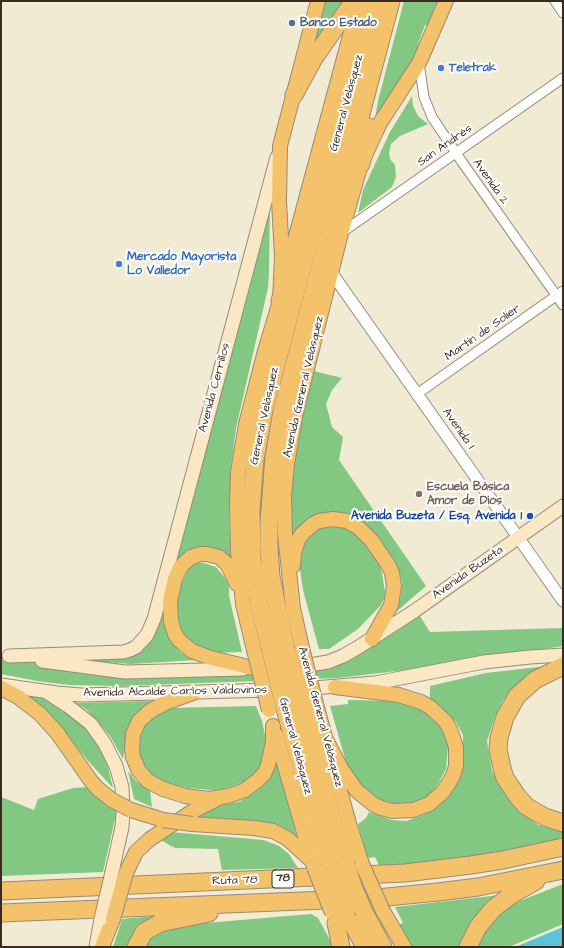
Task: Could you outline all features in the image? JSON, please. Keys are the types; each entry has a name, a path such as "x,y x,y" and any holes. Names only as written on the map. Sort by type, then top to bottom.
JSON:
{"highway":[{"path":"294,95 314,58 354,1"},
{"path":"280,301 361,1"},
{"name":"General Velásquez","path":"374,1 264,410 255,460 251,510 252,558 259,604 278,649 310,708 335,830 354,864 354,889 364,912 383,947"},
{"path":"361,164 378,83 392,1"},
{"name":"General Velásquez","path":"365,947 338,916 319,865 319,830 277,709 278,649 271,576 268,522 274,457 282,411 392,1"},
{"path":"563,666 535,680 517,696 510,706 503,722 498,749 505,778 518,797 526,806 534,811 545,817 563,823"},
{"name":"Ruta 78","path":"1,891 405,872 504,860 563,846"},
{"path":"468,947 484,917 497,905 526,886 560,871"},
{"name":"Ruta 78","path":"1,913 347,900 407,896 478,887 560,871"},
{"path":"136,947 144,932 160,923 218,911 245,903"},
{"path":"338,916 341,947"}],"main road":[{"name":"Avenida Cerrillos","path":"5,656 122,652 136,647 147,635 154,619 318,1"},
{"name":"Avenida General Velásquez","path":"278,649 293,608 285,534 284,497 286,464 294,417 341,233 361,164 380,123 419,63 446,1"},
{"path":"243,604 237,535 237,504 240,458 251,405 280,301 282,263 279,201 280,146"},
{"name":"Avenida Buzeta","path":"372,639 563,506"},
{"path":"293,608 293,562 298,540 307,528 319,521 333,519 347,521 359,528 372,541 389,566 393,579 394,593 391,605 372,639"},
{"path":"257,668 211,658 192,650 179,640 175,634 170,622 172,592 181,566 187,560 201,554 213,555 224,560 235,577 243,604 278,649"},
{"name":"Avenida Alcalde Carlos Valdovinos","path":"5,656 97,670 125,672 296,668 328,662 350,652 372,639"},
{"name":"Avenida Alcalde Carlos Valdovinos","path":"1,685 82,695 193,693 335,687 394,680 484,662 530,657 563,656"},
{"path":"324,736 342,770 357,791 373,804 392,811 413,810 429,804 443,792 453,776 456,766 456,747 450,729 445,721 430,707 421,702 399,695 335,687"},
{"path":"1,688 18,697 40,714 58,734 91,781 112,800 131,810 163,820 273,831 288,839 319,865"},
{"path":"45,691 68,706 91,724 105,744 116,766 122,787 123,813 119,873 107,919 102,947"},
{"path":"193,693 165,703 144,716 135,728 133,734 133,757 139,772 148,781 163,789 185,796 219,798"},
{"name":"Avenida General Velásquez","path":"310,708 324,736 350,827 354,864 404,947"},
{"path":"119,873 136,852 150,839 193,811 219,798 237,794 245,790 264,774 271,755 277,709"},
{"path":"274,726 319,865"},
{"path":"338,916 350,947"},
{"path":"96,947 107,919"}],"street":[{"path":"555,1 563,13"},
{"name":"Avenida 2","path":"419,63 427,106 456,153 560,294 563,305"},
{"name":"San Andrés","path":"341,233 563,78"},
{"name":"Avenida 1","path":"332,272 563,601"},
{"name":"Martín de Solier","path":"417,394 560,294"}],"green space":[{"path":"322,1 348,1 309,51"},
{"path":"404,1 442,1 432,27 425,25 418,44 423,46 374,125 378,101"},
{"path":"412,96 413,106 418,116 428,124 400,136 391,144 389,153 390,159 395,165 396,177 392,187 358,213 363,190 375,164 390,132"},
{"path":"270,201 268,288 236,428 231,469 229,518 231,561 195,552 164,613 165,628 170,641 180,652 196,660 131,664 64,657 141,649 155,634 216,411"},
{"path":"314,371 342,378 332,390 326,404 332,427 343,437 339,460 426,586 396,612 401,595 402,581 397,564 378,537 361,520 345,514 289,544 289,508 296,439"},
{"path":"332,525 347,528 365,542 381,567 385,592 384,599 380,606 358,629 329,649 319,649 303,590 299,562 301,548 310,535 319,528"},
{"path":"204,563 216,567 225,578 229,586 229,596 242,652 209,653 181,637 175,610 181,585 188,570 193,565"},
{"path":"420,616 430,632 563,628 563,646 405,670 338,678 120,686 69,685 1,674 1,660 21,660 97,674 146,676 247,674 334,666 351,660"},
{"path":"547,666 503,700 495,717 487,741 492,771 501,788 518,809 538,825 563,832 563,841 522,851 437,863 379,865 375,857 367,858 358,824 366,818 369,812 391,820 406,821 423,815 447,799 460,778 463,755 463,735 456,722 430,700 430,686 486,673"},
{"path":"25,694 39,696 78,720 100,747 106,759 113,788 88,761 49,713"},
{"path":"348,700 396,701 407,704 429,713 443,728 448,746 446,769 437,786 429,795 411,804 399,806 374,801 348,769 330,706 348,704"},
{"path":"152,701 136,713 132,721 127,732 123,759 110,736 87,710 76,703"},
{"path":"256,706 262,721 265,735 265,745 261,767 243,782 223,789 212,790 187,788 160,780 146,770 140,757 137,740 148,716 165,708"},
{"path":"274,750 298,841 193,821 213,808 238,802 258,790 267,781 271,772"},
{"path":"128,771 136,781 150,790 152,807 134,799"},
{"path":"88,787 117,810 103,872 1,876 1,797 34,810 38,799 73,788"},
{"path":"170,832 264,840 279,846 289,854 298,868 222,870 218,849 176,848 161,840"},
{"path":"563,884 563,924 509,947 473,947 489,920 512,904"},
{"path":"500,895 462,947 411,947 398,925 403,923 395,907"},
{"path":"311,914 318,918 334,947 143,947 145,941 171,926"},
{"path":"166,915 129,947 113,947 122,919"}],"water":[{"path":"563,927 563,947 515,947"}],"place":[{"name":"Banco Estado","path":"292,23"},
{"name":"Teletrak","path":"441,68"},
{"name":"Mercado Mayorista Lo Valledor","path":"119,264"},
{"name":"Escuela Básica Amor de Dios","path":"419,494"},
{"name":"Avenida Buzeta / Esq. Avenida 1","path":"530,516"}]}
